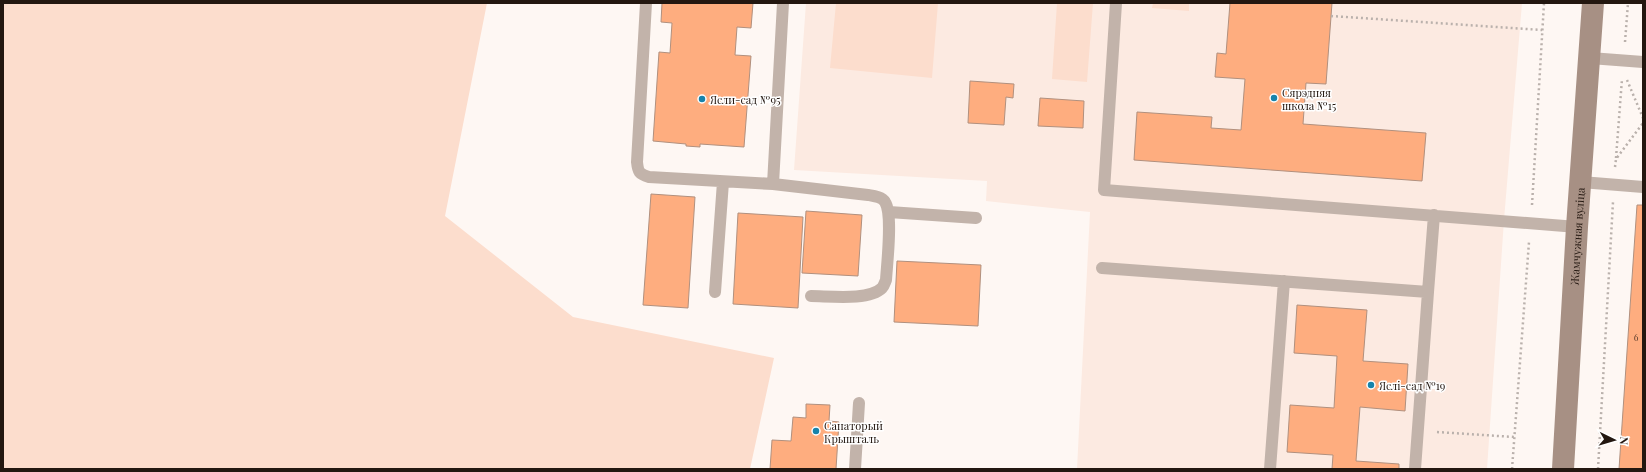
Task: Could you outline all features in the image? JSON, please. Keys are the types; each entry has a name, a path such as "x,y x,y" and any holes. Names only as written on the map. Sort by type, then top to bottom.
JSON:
{"main road":[{"name":"Жамчужная вуліца","path":"1563,469 1577,227 1593,3"}],"lane":[{"path":"646,3 637,162 640,175 649,177 773,184 868,195 885,201 889,212 886,280 882,288 874,293 864,296 811,296"},
{"path":"773,184 783,3"},
{"path":"1116,3 1104,190 1577,227"},
{"path":"1590,58 1623,66 1643,62"},
{"path":"715,292 723,182"},
{"path":"1581,182 1643,187"},
{"path":"889,212 976,218"},
{"path":"1415,469 1434,215"},
{"path":"1102,268 1428,292"},
{"path":"1270,469 1284,281"},
{"path":"855,469 859,403"}],"path":[{"path":"1512,469 1531,223 1544,3"},
{"path":"1598,469 1614,185 1628,3"},
{"path":"1331,16 1542,30"},
{"path":"1623,66 1643,118"},
{"path":"1616,159 1643,123"},
{"path":"1418,430 1514,437"}],"shaded area":[{"path":"3,3 487,3 445,216 573,317 774,358 750,469 3,469"},
{"path":"806,3 1522,3 1504,220 1487,469 1077,469 1090,212 986,201 987,181 794,170"},
{"path":"836,3 938,3 932,78 830,68"},
{"path":"1057,3 1093,3 1087,82 1052,79"},
{"path":"1153,3 1189,3 1189,11 1152,8"}],"building":[{"name":"Ясли-сад №95","path":"662,3 753,3 751,28 737,27 735,55 751,56 744,147 700,144 700,147 686,146 686,144 653,141 659,52 670,53 672,23 661,22"},
{"name":"Сярэдняя школа №15","path":"1230,3 1332,3 1326,84 1306,83 1303,124 1426,133 1422,181 1134,160 1137,112 1212,117 1211,128 1241,130 1245,79 1215,77 1217,53 1226,54"},
{"path":"970,81 1014,84 1013,98 1006,97 1004,125 968,123"},
{"path":"1040,98 1084,101 1083,128 1038,126"},
{"path":"651,194 695,197 688,308 643,305"},
{"path":"1637,205 1643,205 1643,469 1619,469"},
{"path":"806,211 862,215 858,276 802,273"},
{"path":"738,213 803,217 798,308 733,304"},
{"path":"897,261 981,265 978,326 894,322"},
{"name":"Яслі-сад №19","path":"1297,305 1367,310 1363,361 1408,364 1405,411 1360,407 1356,461 1399,464 1399,469 1332,469 1333,455 1287,452 1290,405 1334,408 1337,356 1294,353"},
{"name":"Санаторый Крышталь","path":"806,404 830,405 829,421 839,422 836,469 770,469 772,440 791,441 793,417 806,418"}],"place":[{"name":"Сярэдняя школа №15","path":"1274,98"},
{"name":"Ясли-сад №95","path":"702,99"},
{"name":"Яслі-сад №19","path":"1371,385"},
{"name":"Санаторый Крышталь","path":"816,431"}]}
